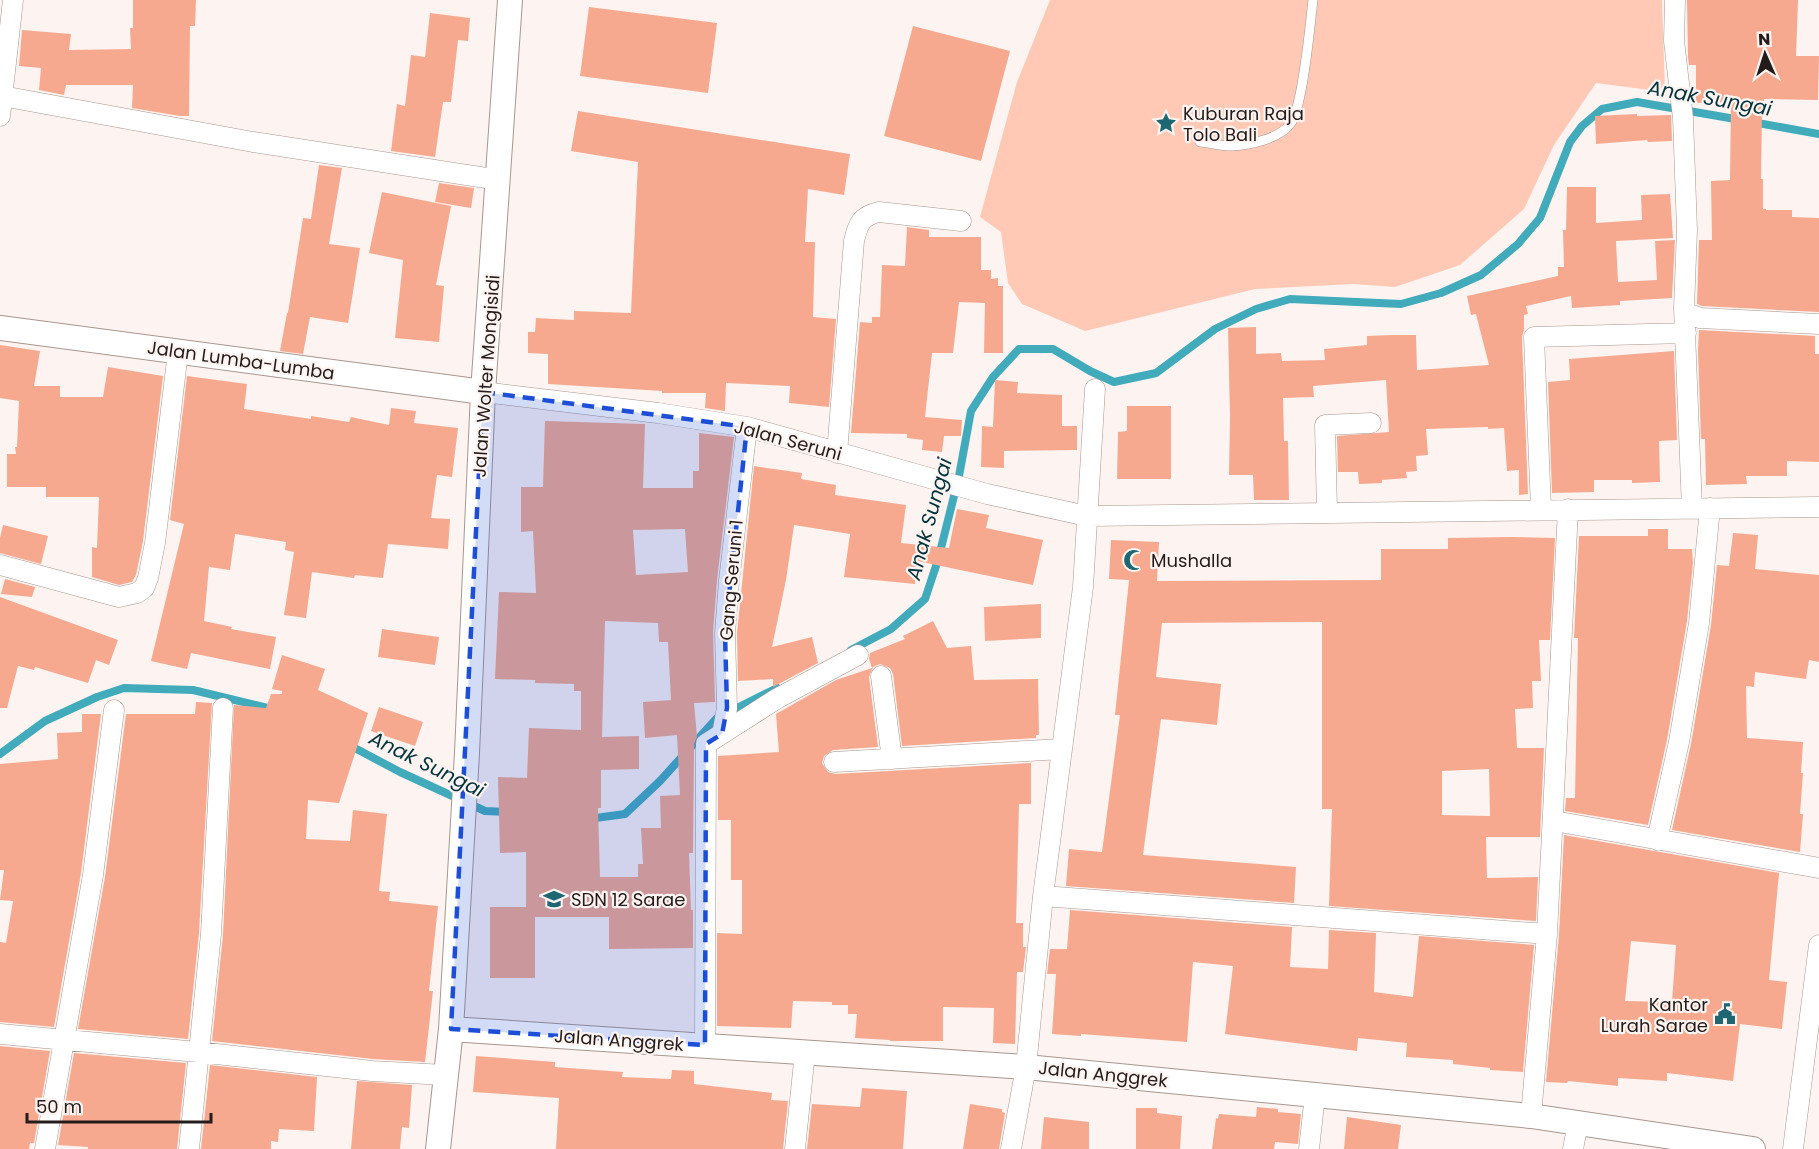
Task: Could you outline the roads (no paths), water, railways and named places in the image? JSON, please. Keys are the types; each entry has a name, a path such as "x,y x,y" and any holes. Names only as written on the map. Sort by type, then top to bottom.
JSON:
{"street":[{"path":"0,116 13,0"},
{"name":"Jalan Wolter Mongisidi","path":"451,1029 467,753 483,392 510,0"},
{"path":"1657,840 1679,742 1699,623 1701,508 1684,308 1687,230 1683,118 1674,41 1675,0"},
{"path":"2,96 253,142 499,180"},
{"path":"837,453 854,241 858,223 869,214 879,212 960,221"},
{"path":"1541,509 1534,337 1686,323 1700,318 1819,324"},
{"name":"Jalan Lumba-Lumba","path":"0,328 483,392"},
{"path":"0,565 119,597 137,593 144,588 155,543 178,351"},
{"path":"1011,1149 1026,1067 1043,896 1083,587 1095,389"},
{"name":"Jalan Seruni","path":"483,392 658,413 747,427 987,494 1087,516 1819,507"},
{"path":"1327,512 1325,425 1371,423"},
{"name":"Gang Seruni 1","path":"722,734 727,708 726,612 747,427"},
{"path":"1531,1116 1547,934 1554,821 1568,509"},
{"path":"705,1046 706,744 778,698 858,655"},
{"path":"880,676 892,759"},
{"path":"189,1149 211,934 223,708"},
{"path":"45,1149 66,1040 93,875 114,710"},
{"path":"834,762 1062,749"},
{"path":"1554,821 1819,868"},
{"path":"1043,896 1547,934"},
{"path":"1793,1149 1819,945"},
{"path":"438,1149 451,1029"},
{"name":"Jalan Anggrek","path":"451,1029 1026,1067 1531,1116 1753,1149"},
{"path":"0,1034 372,1071 445,1076"},
{"path":"795,1149 804,1052"},
{"path":"1309,1149 1315,1095"},
{"path":"1573,1149 1578,1123"}],"lane":[{"path":"1200,142 1229,146 1250,144 1277,134 1291,123 1298,99 1313,0"}],"waterway":[{"name":"Anak Sungai","path":"851,650 891,629 925,599 938,560 959,476 971,411 993,377 1019,349 1053,349 1114,382 1156,373 1215,329 1256,309 1290,299 1401,304 1441,293 1481,275 1518,244 1540,218 1570,142 1582,126 1602,109 1637,102 1741,120"},
{"name":"Anak Sungai","path":"1752,122 1819,134"},
{"name":"Anak Sungai","path":"0,754 45,721 97,697 124,688 193,690 276,710"},
{"name":"Anak Sungai","path":"588,819 625,814 660,781 717,718 777,688"},
{"name":"Anak Sungai","path":"349,745 400,772 485,811 508,812"}],"place":[{"name":"Kuburan Raja Tolo Bali","path":"1166,123"},
{"name":"Mushalla","path":"1134,560"},
{"name":"SDN 12 Sarae","path":"554,899"},
{"name":"Kantor Lurah Sarae","path":"1725,1014"}]}
